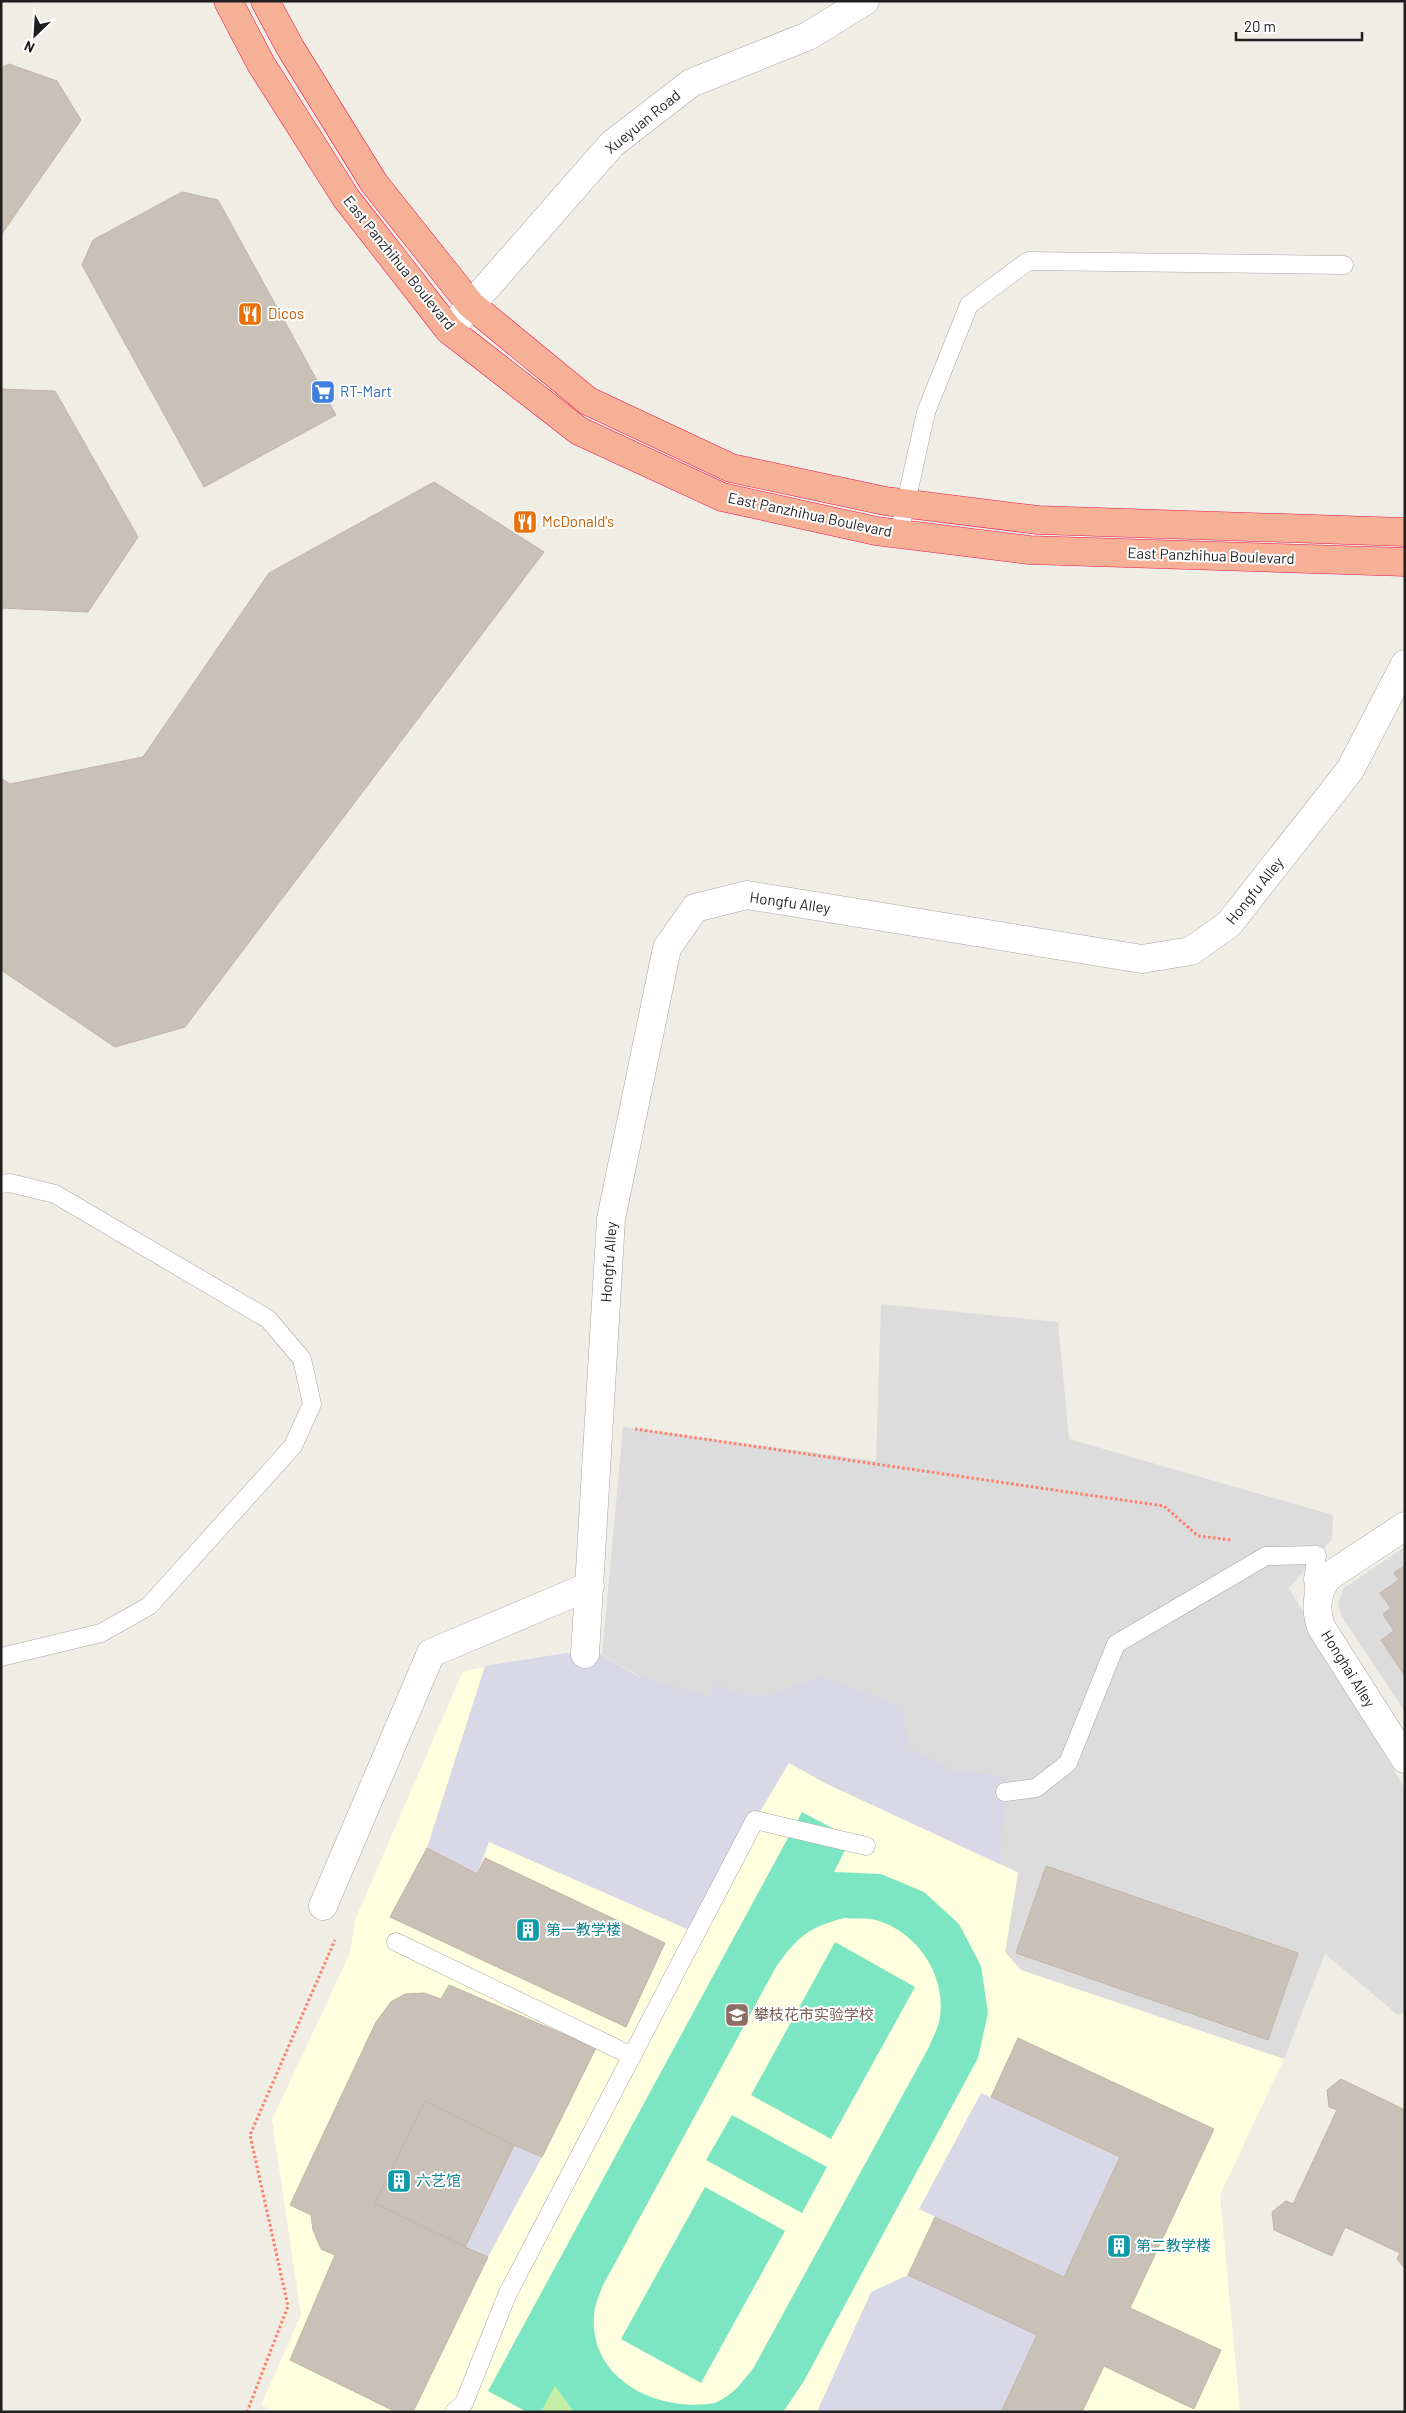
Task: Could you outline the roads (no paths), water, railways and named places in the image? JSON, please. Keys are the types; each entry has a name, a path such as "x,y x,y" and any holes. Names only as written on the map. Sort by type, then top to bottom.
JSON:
{"highway":[{"name":"East Panzhihua Boulevard","path":"228,1 260,64 346,198 449,330 579,431 722,498 899,534 1029,550 1405,562"},
{"name":"East Panzhihua Boulevard","path":"265,1 291,49 374,183 471,305 588,401 731,468 906,504 1038,520 1405,532"}],"street":[{"name":"Xueyuan Road","path":"449,330 612,144 691,83 808,36 865,1"},
{"name":"Hongfu Alley","path":"585,1654 611,1219 667,948 695,908 747,895 1142,959 1191,951 1230,924 1350,770 1405,664"},
{"name":"Honghai Alley","path":"1405,1526 1328,1577 1318,1594 1317,1614 1321,1627 1405,1758"},
{"path":"323,1906 431,1652 590,1586"}],"lane":[{"path":"899,534 926,412 969,305 1028,261 1344,265"},
{"path":"1,1184 10,1183 55,1194 268,1319 302,1359 312,1404 294,1446 149,1606 101,1633 1,1657"},
{"path":"1005,1792 1036,1788 1068,1763 1116,1644 1266,1556 1318,1555 1313,1579 1317,1614"},
{"path":"454,2412 464,2403 506,2295 755,1820 866,1846"},
{"path":"396,1942 632,2056"}],"place":[{"name":"Dicos","path":"250,314"},
{"name":"RT-Mart","path":"323,392"},
{"name":"McDonald's","path":"525,522"},
{"name":"第一教学楼","path":"528,1930"},
{"name":"攀枝花市实验学校","path":"737,2015"},
{"name":"六艺馆","path":"399,2181"},
{"name":"第二教学楼","path":"1119,2246"}]}
